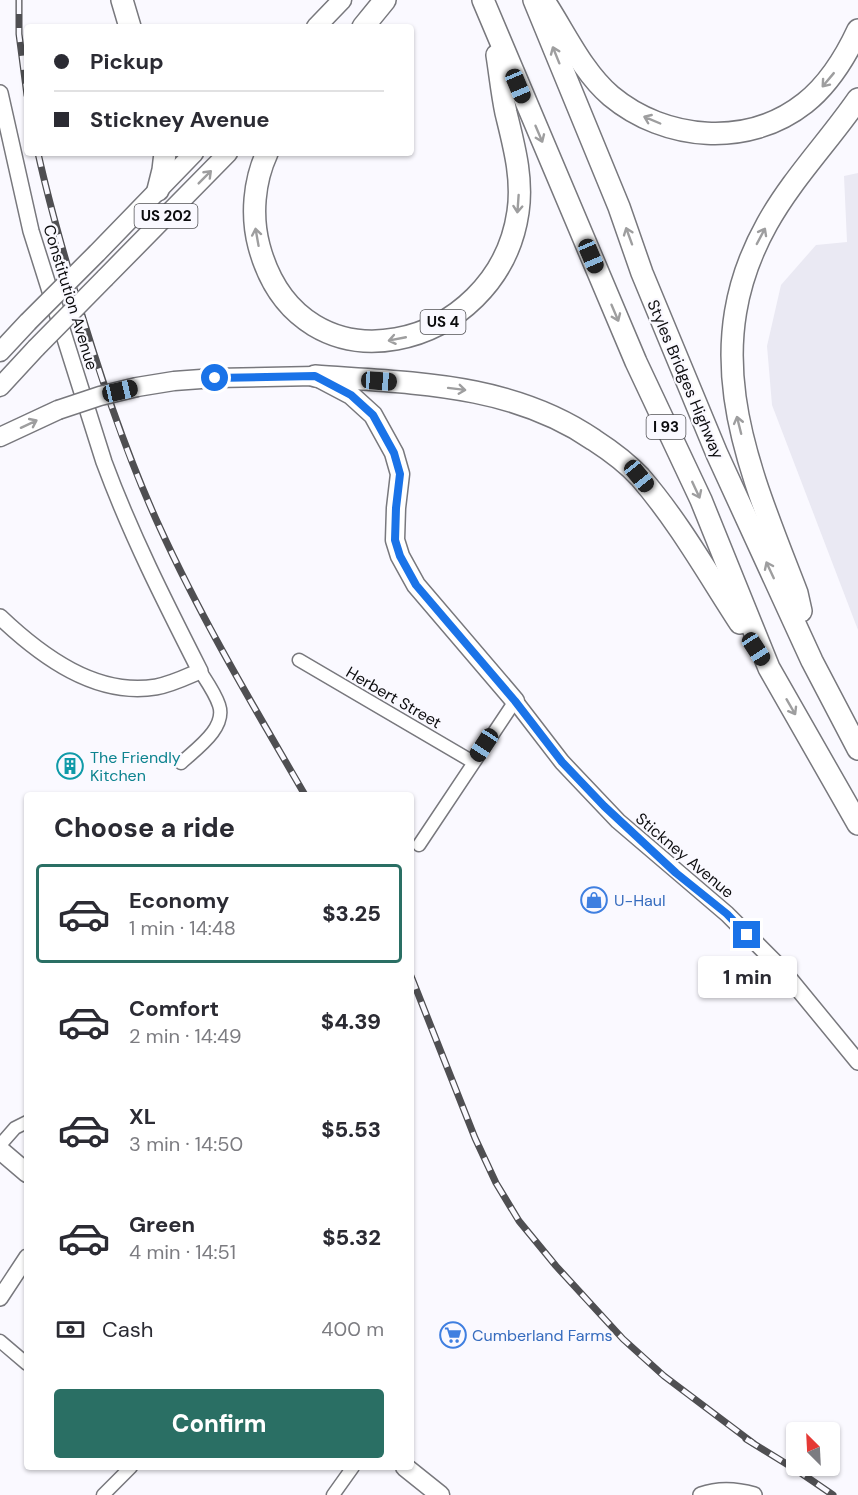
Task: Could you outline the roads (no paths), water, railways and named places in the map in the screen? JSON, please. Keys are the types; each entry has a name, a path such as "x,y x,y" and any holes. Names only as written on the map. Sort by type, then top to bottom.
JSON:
{"highway":[{"path":"122,0 129,24"},
{"name":"I 93","path":"483,0 631,351 701,500 769,668 858,824"},
{"name":"Styles Bridges Highway","path":"534,0 717,454 812,661 858,749"},
{"path":"543,0 588,71 610,95 636,114 666,127 698,134 730,134 746,131 777,120 805,104 828,81 847,54 858,30"},
{"name":"US 4","path":"266,156 257,183 255,222 257,240 273,283 293,310 318,328 349,340 381,342 402,338 440,324 476,297 494,275 512,238 518,210 519,175 516,153 506,111 491,22"},
{"path":"812,661 796,593 755,482 737,418 733,395 732,340 741,287 756,244 788,193 858,99"},
{"path":"158,190 165,156"},
{"path":"315,376 400,382 498,396 545,412 574,426 615,454 639,476 670,514 769,668"}],"main road":[{"path":"319,24 342,0"},
{"path":"360,24 374,13"},
{"name":"US 202","path":"0,352 191,156"},
{"name":"US 202","path":"0,387 225,156"},
{"path":"0,437 58,410 137,387 215,378 315,376 351,395 373,415 394,453 400,474 395,540 400,556 416,585 515,701"},
{"path":"0,1148 24,1170"},
{"path":"409,1470 440,1495"}],"street":[{"name":"Constitution Avenue","path":"0,93 31,231 104,462 146,562 201,671"},
{"path":"0,617 60,664 100,683 120,687 156,687 201,671 218,702 220,718 215,729 204,742 181,763"},
{"name":"Herbert Street","path":"299,660 473,762"},
{"path":"419,845 515,701"},
{"name":"Stickney Avenue","path":"515,701 562,762 618,821 727,914 780,967 858,1062"},
{"path":"0,1148 15,1128 24,1124"},
{"path":"0,1298 24,1262"},
{"path":"0,1341 24,1361"},
{"path":"103,1495 128,1470"},
{"path":"333,1495 351,1470"},
{"path":"701,1495 721,1491 737,1491 754,1495"}],"railway":[{"path":"19,0 19,34 24,72"},
{"path":"39,156 59,236 92,347 112,408 147,499 211,630 303,792"},
{"path":"414,984 475,1138 496,1183 519,1221 556,1266 623,1339 664,1376 753,1443"},
{"path":"746,1439 833,1495"}],"place":[{"name":"The Friendly Kitchen","path":"70,766"},
{"name":"U-Haul","path":"594,900"},
{"name":"Cumberland Farms","path":"453,1335"}]}
